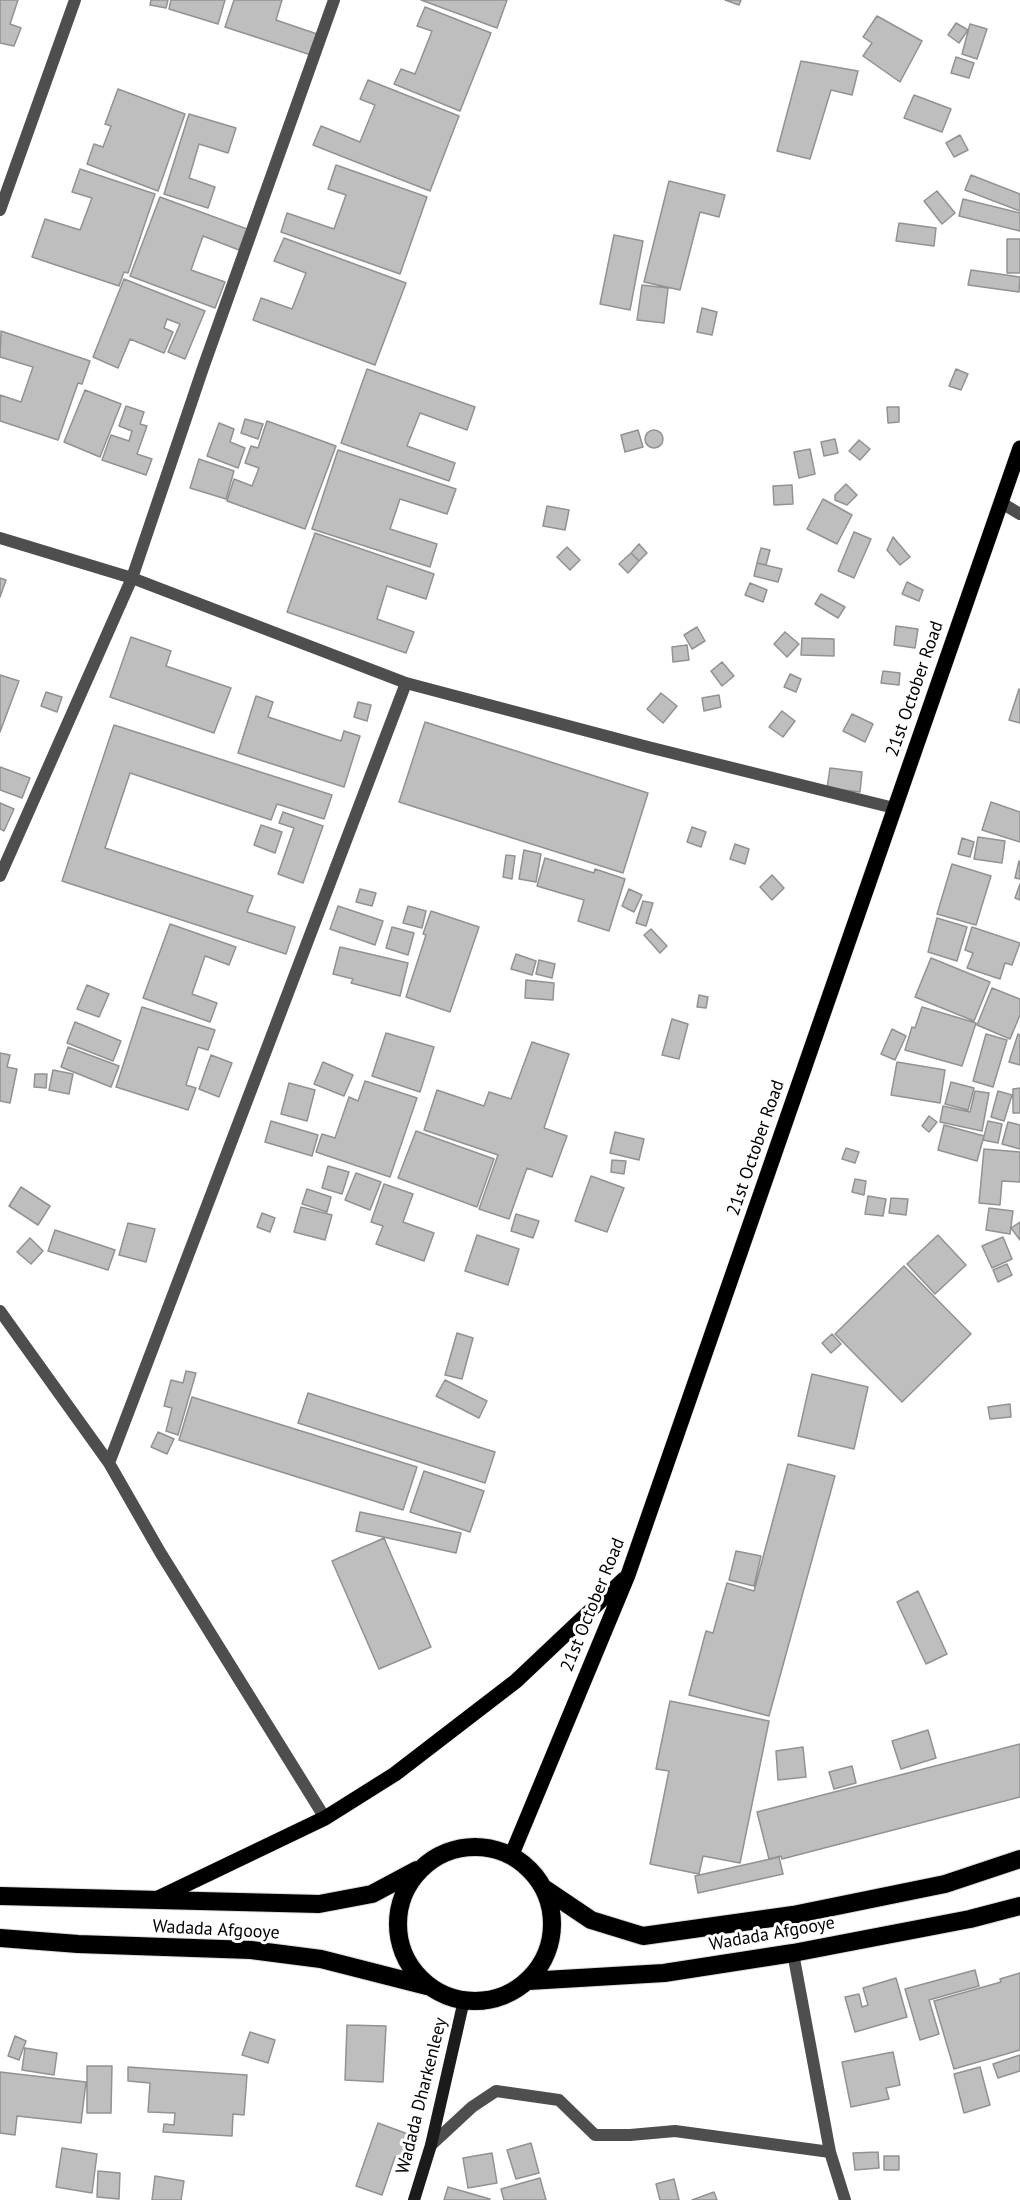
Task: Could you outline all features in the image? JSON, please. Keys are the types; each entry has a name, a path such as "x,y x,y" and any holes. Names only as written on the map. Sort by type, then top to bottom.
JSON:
{"highway":[{"path":"464,1847 489,1847 512,1854 531,1869 545,1889 553,1912 552,1937 544,1960 528,1981 505,1996 478,2002 451,1998 427,1986 410,1966 399,1941 398,1914 406,1888 421,1868 441,1854 464,1847"},
{"name":"Wadada Afgooye","path":"545,1889 591,1920 643,1936 793,1915 945,1884 1020,1860"},
{"name":"Wadada Afgooye","path":"0,1896 319,1904 372,1893 421,1868"},
{"name":"Wadada Afgooye","path":"528,1981 664,1973 793,1953 970,1919 1020,1906"},
{"name":"Wadada Afgooye","path":"0,1938 78,1944 251,1950 321,1959 427,1986"}],"main road":[{"name":"21st October Road","path":"512,1854 628,1575 1020,448"},
{"path":"152,1901 325,1818 395,1774 516,1681 628,1575"},
{"name":"Wadada Dharkenleey","path":"414,2200 431,2145 464,2000"}],"street":[{"path":"0,210 75,0"},
{"path":"0,876 132,578 334,0"},
{"path":"1000,502 1020,514"},
{"path":"0,538 132,578 406,683 648,747 894,808"},
{"path":"109,1463 406,683"},
{"path":"0,1311 109,1463 166,1562 325,1818"},
{"path":"793,1953 830,2152 845,2200"},
{"path":"431,2145 472,2107 496,2091 559,2100 595,2135 675,2131 830,2152"}],"building":[{"path":"0,0 18,0 10,24 21,28 14,46 0,43"},
{"path":"151,0 168,0 166,8 150,5"},
{"path":"171,0 225,0 218,24 169,9"},
{"path":"234,0 282,0 276,20 317,34 311,55 225,27"},
{"path":"421,0 507,0 497,28"},
{"path":"725,0 741,0 739,5"},
{"path":"425,7 491,33 460,111 394,84 401,69 415,74 432,31 417,26"},
{"path":"877,16 922,41 900,82 863,56 872,43 863,37"},
{"path":"956,23 968,30 959,43 948,35"},
{"path":"970,24 987,29 977,59 962,54"},
{"path":"956,57 974,63 969,78 951,73"},
{"path":"801,61 858,71 852,95 831,90 810,159 777,151"},
{"path":"368,80 459,116 430,191 313,145 321,126 360,142 375,105 360,99"},
{"path":"118,89 185,114 158,191 87,164 94,144 103,147 111,126 105,124"},
{"path":"914,95 951,109 942,132 904,118"},
{"path":"189,114 236,128 228,153 199,144 189,178 215,187 208,208 164,194"},
{"path":"960,135 968,150 954,157 946,143"},
{"path":"336,165 427,197 400,274 281,232 287,213 334,229 346,195 328,189"},
{"path":"80,169 155,194 128,273 124,272 119,286 32,257 45,219 80,230 92,198 72,192"},
{"path":"971,175 1020,194 1020,211 965,190"},
{"path":"669,181 725,195 719,217 700,212 680,290 644,282"},
{"path":"937,191 955,213 942,224 924,201"},
{"path":"160,197 247,229 239,250 203,236 191,270 225,282 215,308 130,276"},
{"path":"963,199 1020,213 1020,231 959,216"},
{"path":"899,223 936,228 934,246 896,241"},
{"path":"614,235 643,241 630,310 600,304"},
{"path":"284,238 406,283 375,365 253,320 261,298 292,309 306,273 274,261"},
{"path":"1007,239 1020,239 1020,273 1007,273"},
{"path":"971,270 1020,277 1019,292 968,285"},
{"path":"124,279 205,311 185,359 168,352 180,324 167,319 164,328 173,332 164,353 130,339 118,368 93,357"},
{"path":"642,285 668,288 664,323 637,320"},
{"path":"702,308 717,312 712,335 697,332"},
{"path":"1,331 90,361 82,384 78,383 58,440 0,421 0,395 21,402 33,367 0,357"},
{"path":"367,369 475,407 467,430 420,413 407,446 455,463 449,481 341,443"},
{"path":"956,369 968,374 961,390 949,386"},
{"path":"85,390 121,404 100,457 64,442"},
{"path":"126,406 144,412 140,424 147,426 137,454 152,459 146,475 102,460 111,435 129,441 132,431 119,426"},
{"path":"887,407 899,407 899,422 888,423"},
{"path":"245,419 263,424 258,439 241,433"},
{"path":"267,421 336,446 305,529 227,501 234,479 252,486 259,468 245,463 251,446 258,448"},
{"path":"219,423 234,429 230,442 245,448 238,468 207,456"},
{"path":"638,430 643,447 625,452 621,435"},
{"path":"650,430 658,430 663,435 661,446 650,448 645,443 645,435"},
{"path":"835,439 838,453 824,456 821,442"},
{"path":"859,440 870,449 860,460 849,451"},
{"path":"810,449 815,474 799,478 794,452"},
{"path":"338,450 456,489 447,514 400,499 390,529 437,544 430,567 312,529"},
{"path":"199,459 234,471 226,499 190,488"},
{"path":"846,484 857,495 847,505 835,500 835,495"},
{"path":"792,485 793,504 774,505 773,486"},
{"path":"823,499 852,515 837,544 807,529"},
{"path":"547,506 569,510 565,530 543,526"},
{"path":"854,532 871,539 854,578 838,571"},
{"path":"315,533 434,574 426,599 387,586 377,619 414,632 406,653 287,612"},
{"path":"893,537 910,557 900,565 887,550"},
{"path":"639,544 647,553 639,561 631,553"},
{"path":"567,547 580,560 570,570 557,557"},
{"path":"761,548 770,550 766,565 757,563"},
{"path":"631,553 639,561 628,573 619,564"},
{"path":"757,563 782,569 778,582 754,576"},
{"path":"0,578 6,580 0,597"},
{"path":"907,582 923,590 919,601 902,594"},
{"path":"750,583 767,590 763,602 745,595"},
{"path":"821,594 845,607 838,618 815,604"},
{"path":"896,626 918,629 915,648 894,645"},
{"path":"697,627 705,641 692,649 684,635"},
{"path":"785,632 799,644 787,657 774,644"},
{"path":"131,637 171,651 166,666 231,688 214,733 110,697"},
{"path":"802,638 834,639 834,656 801,655"},
{"path":"687,645 689,660 673,662 672,647"},
{"path":"722,662 734,676 722,686 711,671"},
{"path":"883,671 900,673 899,685 881,683"},
{"path":"790,674 801,679 796,692 784,687"},
{"path":"0,675 19,681 0,732"},
{"path":"1020,690 1020,723 1009,720"},
{"path":"46,692 62,697 57,712 41,706"},
{"path":"661,693 677,706 663,723 647,709"},
{"path":"719,695 721,707 704,711 702,698"},
{"path":"256,696 273,702 268,717 341,741 344,731 360,736 344,787 238,753"},
{"path":"358,702 371,705 367,721 354,717"},
{"path":"782,711 795,721 783,737 769,727"},
{"path":"852,714 873,724 865,742 843,731"},
{"path":"425,722 648,793 623,873 399,802"},
{"path":"114,725 332,795 324,819 277,804 271,820 130,773 105,848 253,896 247,912 295,927 286,954 62,881"},
{"path":"0,767 30,778 22,798 0,790"},
{"path":"830,768 862,772 860,792 827,788"},
{"path":"991,802 1020,812 1020,842 982,830"},
{"path":"0,803 14,809 4,831 0,829"},
{"path":"283,812 323,826 303,883 278,874 294,828 279,823"},
{"path":"261,825 282,832 275,853 254,845"},
{"path":"692,827 706,832 701,847 687,842"},
{"path":"978,837 1005,841 1002,863 974,859"},
{"path":"962,838 974,842 970,857 958,854"},
{"path":"735,844 749,849 745,864 730,859"},
{"path":"524,850 541,854 536,882 519,879"},
{"path":"506,855 515,856 512,879 503,877"},
{"path":"545,858 594,873 595,869 625,879 609,931 578,921 584,900 537,886"},
{"path":"1020,862 1020,879 1015,878"},
{"path":"952,864 991,876 976,925 937,914"},
{"path":"772,875 784,888 772,900 760,887"},
{"path":"1020,884 1020,900 1015,898"},
{"path":"360,889 376,893 372,906 356,902"},
{"path":"629,889 642,895 634,912 622,906"},
{"path":"643,901 653,903 646,926 636,923"},
{"path":"338,906 383,921 375,945 330,929"},
{"path":"408,906 426,911 422,928 403,923"},
{"path":"431,911 479,927 450,1012 406,997 426,935 423,934"},
{"path":"937,918 967,927 957,961 928,952"},
{"path":"170,924 236,947 229,965 205,956 192,994 217,1003 210,1022 143,998"},
{"path":"392,927 414,933 408,955 386,948"},
{"path":"972,927 1020,943 1012,965 1005,963 1000,979 967,968 973,953 965,950"},
{"path":"651,929 667,946 660,953 644,935"},
{"path":"340,947 408,963 400,996 351,983 353,979 333,974"},
{"path":"516,954 536,961 532,975 511,969"},
{"path":"931,958 990,982 974,1021 915,997"},
{"path":"539,960 555,964 552,978 536,974"},
{"path":"526,980 554,983 553,1000 525,998"},
{"path":"87,985 109,994 99,1017 77,1009"},
{"path":"992,988 1020,999 1020,1015 1010,1039 977,1025"},
{"path":"699,995 708,997 706,1008 697,1007"},
{"path":"142,1007 215,1030 208,1050 198,1047 186,1085 196,1088 188,1110 116,1087"},
{"path":"922,1007 976,1023 962,1066 905,1050 912,1027 915,1028"},
{"path":"672,1019 688,1024 679,1059 662,1055"},
{"path":"75,1022 121,1041 113,1061 67,1043"},
{"path":"892,1029 906,1036 895,1060 881,1054"},
{"path":"386,1033 434,1047 420,1092 372,1076"},
{"path":"986,1034 1007,1040 993,1087 973,1081"},
{"path":"1018,1034 1020,1035 1020,1065 1009,1062"},
{"path":"532,1042 569,1054 544,1128 567,1136 552,1177 527,1168 509,1219 479,1209 498,1155 424,1130 437,1090 484,1106 489,1092 511,1099"},
{"path":"68,1047 119,1066 111,1087 61,1067"},
{"path":"0,1053 10,1055 7,1067 17,1069 10,1103 0,1101"},
{"path":"211,1055 232,1063 219,1097 199,1089"},
{"path":"323,1062 353,1075 344,1096 314,1084"},
{"path":"897,1062 945,1070 940,1103 891,1095"},
{"path":"53,1070 73,1074 69,1094 49,1090"},
{"path":"35,1074 47,1074 46,1088 34,1087"},
{"path":"365,1081 417,1098 390,1177 316,1152 322,1134 335,1138 349,1097 358,1101"},
{"path":"951,1082 974,1088 968,1110 945,1104"},
{"path":"289,1083 315,1090 307,1121 281,1114"},
{"path":"1020,1088 1020,1113 1013,1113 1013,1089"},
{"path":"975,1091 989,1093 982,1131 940,1122 943,1106 970,1112"},
{"path":"998,1091 1012,1095 1004,1121 991,1117"},
{"path":"929,1116 937,1122 929,1132 922,1126"},
{"path":"271,1121 318,1135 312,1156 265,1142"},
{"path":"988,1121 1002,1124 998,1143 983,1140"},
{"path":"1008,1122 1020,1125 1020,1149 1002,1144"},
{"path":"944,1125 984,1136 977,1161 938,1150"},
{"path":"416,1131 494,1159 477,1207 398,1178"},
{"path":"615,1132 644,1139 639,1160 610,1153"},
{"path":"846,1148 859,1152 855,1163 842,1159"},
{"path":"984,1149 1020,1152 1020,1182 1002,1181 1000,1205 979,1203"},
{"path":"612,1160 626,1161 624,1174 611,1172"},
{"path":"328,1166 349,1172 342,1194 322,1188"},
{"path":"356,1173 381,1182 370,1210 345,1200"},
{"path":"591,1176 624,1188 607,1232 575,1221"},
{"path":"855,1179 866,1181 864,1195 852,1192"},
{"path":"384,1184 413,1194 403,1222 434,1233 424,1261 376,1244 383,1226 371,1222"},
{"path":"21,1187 50,1206 38,1225 9,1206"},
{"path":"307,1189 331,1197 327,1212 302,1204"},
{"path":"868,1196 886,1199 883,1216 865,1214"},
{"path":"891,1198 908,1199 906,1215 889,1213"},
{"path":"301,1207 332,1215 325,1240 294,1232"},
{"path":"989,1208 1013,1211 1010,1234 986,1230"},
{"path":"262,1213 275,1218 270,1232 257,1227"},
{"path":"516,1214 539,1221 533,1238 511,1231"},
{"path":"1020,1222 1020,1240 1011,1228"},
{"path":"128,1223 155,1229 146,1262 119,1255"},
{"path":"55,1230 115,1250 108,1270 48,1251"},
{"path":"477,1235 519,1249 508,1285 465,1271"},
{"path":"938,1235 966,1265 935,1294 907,1264"},
{"path":"1003,1237 1012,1259 992,1268 982,1246"},
{"path":"30,1238 43,1251 31,1264 17,1252"},
{"path":"1007,1264 1012,1275 998,1282 993,1270"},
{"path":"904,1266 971,1334 902,1402 835,1334"},
{"path":"457,1333 473,1338 462,1379 445,1375"},
{"path":"832,1334 841,1344 831,1353 822,1343"},
{"path":"186,1371 196,1373 178,1435 166,1431 172,1408 164,1406 171,1380 183,1383"},
{"path":"812,1374 868,1387 854,1449 798,1436"},
{"path":"445,1380 487,1401 479,1418 436,1396"},
{"path":"308,1393 495,1452 485,1483 298,1423"},
{"path":"192,1397 417,1467 403,1510 179,1440"},
{"path":"1010,1404 1011,1417 990,1419 988,1407"},
{"path":"158,1432 174,1439 167,1454 151,1447"},
{"path":"788,1464 835,1476 769,1716 689,1695 706,1631 713,1633 727,1583 754,1591"},
{"path":"424,1471 484,1491 470,1532 410,1512"},
{"path":"360,1512 461,1533 456,1553 356,1531"},
{"path":"384,1538 431,1647 379,1669 332,1561"},
{"path":"736,1551 761,1556 754,1586 729,1580"},
{"path":"918,1591 947,1654 926,1664 897,1602"},
{"path":"670,1701 769,1721 740,1863 703,1856 699,1874 650,1864 669,1771 656,1769"},
{"path":"928,1730 936,1758 901,1769 892,1741"},
{"path":"1020,1744 1020,1797 782,1859 781,1856 769,1859 757,1812"},
{"path":"803,1747 806,1777 778,1780 776,1751"},
{"path":"852,1766 856,1783 834,1789 829,1772"},
{"path":"779,1857 783,1874 698,1893 695,1876"},
{"path":"975,1970 979,1986 929,2000 939,2034 920,2040 905,1989"},
{"path":"1020,1973 1020,2050 954,2069 934,2001 1001,1982 1000,1979"},
{"path":"896,1978 907,2017 855,2032 845,1997 859,1994 862,2007 868,2005 863,1988"},
{"path":"347,2025 386,2026 383,2082 345,2080"},
{"path":"250,2032 275,2040 268,2063 242,2055"},
{"path":"15,2036 26,2041 19,2060 8,2056"},
{"path":"25,2048 57,2053 54,2075 22,2070"},
{"path":"893,2052 900,2085 886,2088 889,2099 851,2107 842,2062"},
{"path":"1020,2055 1020,2071 998,2078 993,2064"},
{"path":"87,2066 112,2066 111,2113 87,2113"},
{"path":"128,2067 247,2075 244,2115 233,2114 232,2136 163,2132 164,2124 174,2125 175,2113 148,2112 150,2083 128,2081"},
{"path":"980,2067 990,2105 964,2113 954,2074"},
{"path":"0,2072 86,2082 81,2123 17,2116 15,2135 0,2133"},
{"path":"378,2123 416,2137 409,2157 395,2157 382,2195 356,2186"},
{"path":"531,2143 539,2173 516,2179 507,2150"},
{"path":"62,2148 97,2154 92,2193 56,2187"},
{"path":"878,2152 879,2168 855,2170 853,2153"},
{"path":"492,2153 497,2183 468,2188 463,2158"},
{"path":"884,2156 899,2156 899,2170 884,2170"},
{"path":"98,2171 120,2173 119,2199 97,2197"},
{"path":"155,2176 184,2181 181,2200 152,2200"},
{"path":"540,2178 546,2200 504,2200 501,2189"},
{"path":"674,2179 679,2200 660,2200 656,2184"},
{"path":"448,2187 490,2199 444,2200"},
{"path":"714,2192 717,2200 692,2200"}]}
